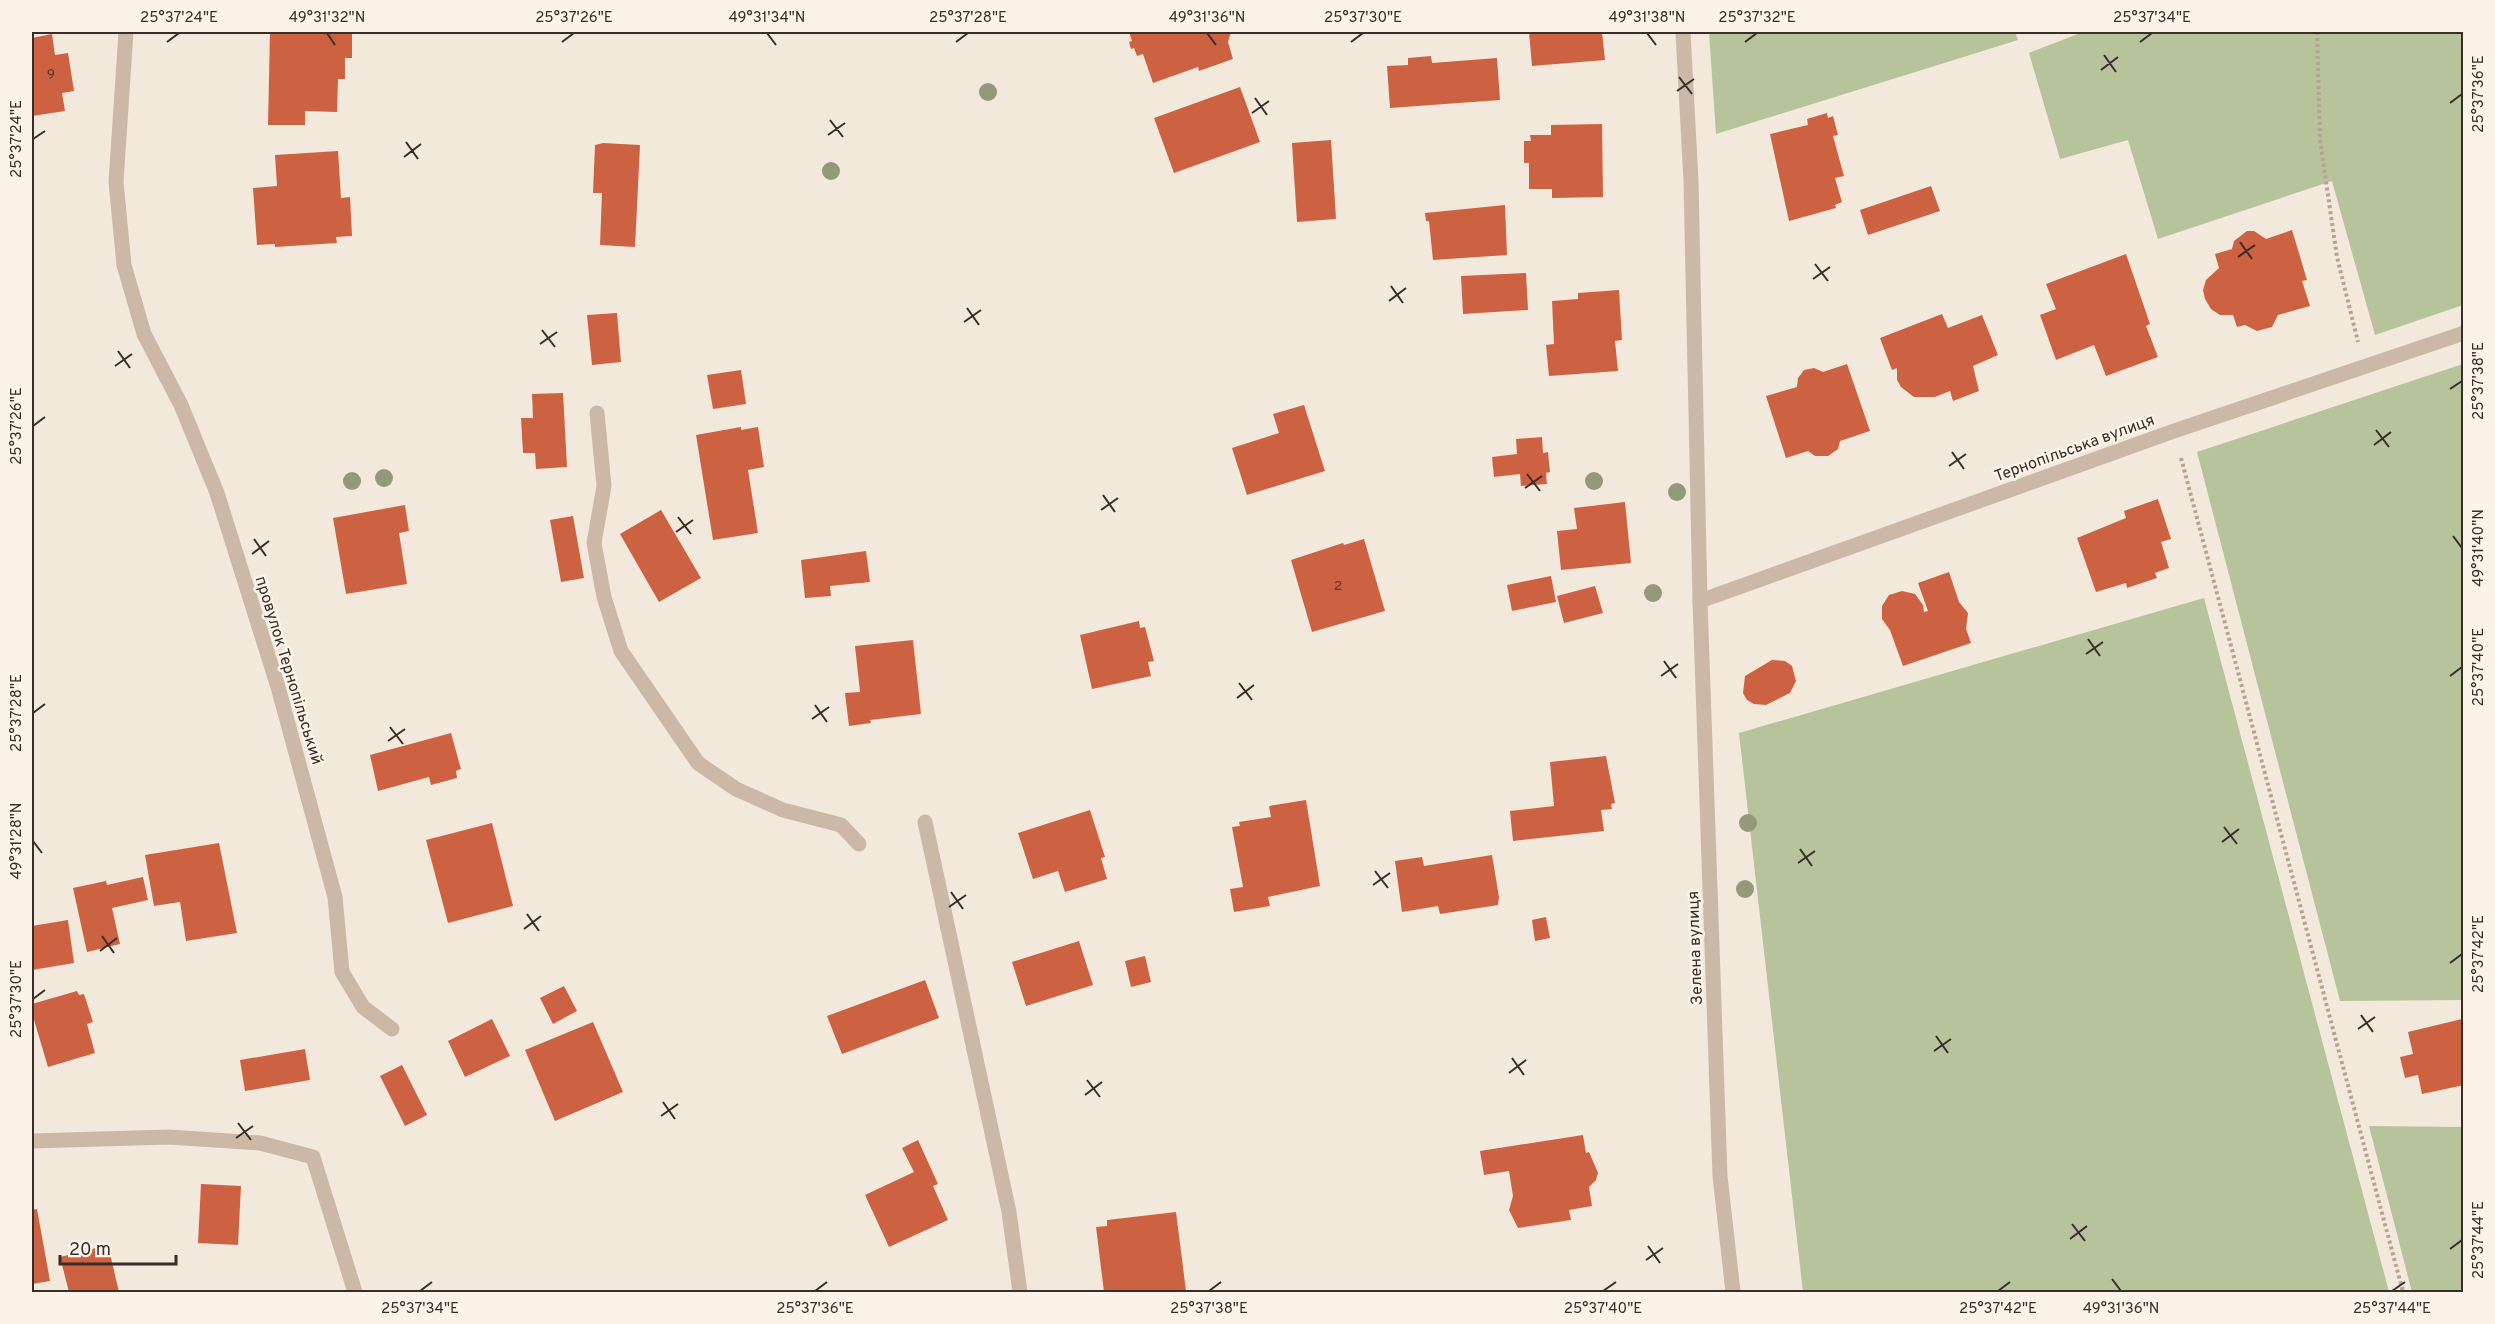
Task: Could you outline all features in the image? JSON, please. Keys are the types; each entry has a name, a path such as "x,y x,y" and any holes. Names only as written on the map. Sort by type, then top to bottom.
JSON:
{"street":[{"name":"провулок Тернопільський","path":"126,32 116,182 124,265 144,334 181,405 217,493 279,687 335,897 342,972 363,1007 392,1029"},
{"name":"Зелена вулиця","path":"1683,32 1691,181 1700,601 1720,1176 1733,1293"},
{"name":"Тернопільська вулиця","path":"1700,601 2174,430 2463,333"},
{"path":"597,413 604,486 594,543 604,597 621,651 698,763 736,789 783,810 841,825 859,844"},
{"path":"925,822 1009,1212 1020,1293"},
{"path":"32,1141 169,1137 260,1143 313,1157 356,1293"}],"path":[{"path":"2317,32 2320,140 2337,257 2365,367"},
{"path":"2174,430 2403,1293"}],"green space":[{"path":"1709,32 2015,32 2018,40 1716,134"},
{"path":"2083,32 2463,32 2463,305 2375,335 2332,181 2158,239 2128,140 2060,159 2029,53"},
{"path":"2463,364 2463,1000 2340,1001 2197,452"},
{"path":"2204,598 2389,1292 1803,1292 1739,733"},
{"path":"2369,1126 2463,1127 2463,1292 2412,1292"}],"building":[{"path":"270,32 352,32 352,58 345,58 345,79 338,79 337,112 305,111 305,125 268,125"},
{"path":"1129,32 1231,32 1228,42 1233,59 1199,71 1198,67 1153,83 1143,54 1137,56 1134,48 1131,49 1129,42 1132,41"},
{"path":"1529,32 1602,32 1605,60 1532,66"},
{"path":"52,34 55,55 68,53 74,91 62,93 65,111 32,116 32,38"},
{"path":"1431,56 1432,63 1497,58 1500,100 1390,108 1387,66 1408,65 1408,58"},
{"path":"1240,87 1260,142 1174,173 1154,118"},
{"path":"1827,113 1828,118 1833,116 1838,135 1833,136 1844,176 1835,178 1842,202 1835,205 1836,208 1789,221 1770,134 1808,125 1807,119"},
{"path":"1602,124 1603,197 1552,198 1552,189 1529,189 1529,163 1524,163 1524,141 1531,141 1530,135 1551,135 1551,125"},
{"path":"1331,140 1336,219 1297,222 1292,143"},
{"path":"603,143 640,145 635,247 600,245 602,193 593,193 595,145"},
{"path":"338,151 341,198 350,197 352,236 336,237 337,243 275,247 275,244 257,245 253,188 277,186 275,155"},
{"path":"1931,186 1940,211 1868,235 1860,210"},
{"path":"1505,205 1507,255 1433,260 1429,221 1426,221 1425,213"},
{"path":"2292,230 2307,280 2302,281 2310,306 2278,315 2272,327 2257,331 2245,325 2237,327 2233,315 2220,315 2211,309 2203,290 2206,280 2219,268 2215,254 2232,249 2234,241 2247,231 2254,231 2266,239"},
{"path":"2126,254 2150,324 2146,326 2158,357 2106,376 2094,345 2056,360 2040,315 2056,309 2046,284"},
{"path":"1526,273 1528,310 1463,314 1461,276"},
{"path":"1619,290 1622,340 1615,341 1618,371 1549,376 1546,345 1554,344 1552,301 1578,299 1578,293"},
{"path":"617,313 621,362 592,365 587,315"},
{"path":"1942,314 1948,328 1982,315 1998,355 1973,366 1979,391 1953,401 1950,391 1935,397 1914,397 1901,387 1897,380 1897,368 1892,370 1880,338"},
{"path":"1847,364 1870,431 1840,441 1838,449 1828,456 1815,456 1808,451 1786,458 1766,396 1797,387 1798,378 1804,370 1814,368 1823,372"},
{"path":"741,370 746,404 713,409 707,375"},
{"path":"563,393 567,467 536,469 535,453 523,453 521,418 533,418 532,394"},
{"path":"1304,405 1325,471 1247,495 1232,448 1279,433 1273,414"},
{"path":"741,427 741,430 758,427 764,467 748,470 758,533 713,540 696,435"},
{"path":"1542,437 1543,453 1548,452 1550,472 1546,473 1547,484 1521,486 1520,474 1494,477 1492,457 1517,454 1516,439"},
{"path":"2158,499 2171,539 2161,542 2169,568 2155,573 2157,578 2127,588 2126,583 2096,592 2077,538 2126,518 2124,511"},
{"path":"1625,502 1631,563 1561,570 1557,531 1577,529 1574,508"},
{"path":"405,505 409,531 399,533 407,584 346,594 333,518"},
{"path":"661,510 701,578 659,602 620,534"},
{"path":"573,516 584,578 561,582 550,520"},
{"path":"1364,539 1385,611 1312,632 1291,560 1343,543 1344,545"},
{"path":"866,551 870,582 830,586 831,596 805,598 801,560"},
{"path":"1949,572 1959,602 1968,613 1966,629 1971,643 1903,666 1890,630 1882,619 1882,606 1889,595 1902,591 1915,594 1923,605 1924,612 1928,611 1918,583"},
{"path":"1551,576 1556,602 1512,611 1507,585"},
{"path":"1595,586 1603,613 1564,623 1557,596"},
{"path":"1139,621 1140,628 1145,627 1154,661 1148,662 1151,676 1092,689 1080,635"},
{"path":"913,640 921,714 870,720 871,723 849,726 845,693 860,692 855,646"},
{"path":"1772,660 1785,661 1792,666 1796,681 1790,693 1766,705 1754,704 1747,700 1743,693 1745,676"},
{"path":"451,733 461,769 456,771 457,778 431,785 429,777 378,791 370,755"},
{"path":"1606,756 1615,803 1611,804 1612,809 1601,810 1604,831 1513,841 1510,811 1554,806 1550,762"},
{"path":"1306,800 1320,886 1268,897 1270,906 1234,912 1230,889 1243,887 1232,827 1240,826 1239,822 1271,817 1269,806"},
{"path":"1090,810 1105,857 1101,858 1107,879 1065,892 1058,871 1033,879 1018,833"},
{"path":"492,823 513,906 448,923 426,840"},
{"path":"219,843 237,933 186,941 180,902 154,906 145,855"},
{"path":"1492,855 1499,897 1498,905 1440,914 1438,906 1402,912 1395,861 1422,857 1424,866"},
{"path":"143,877 148,900 112,908 120,944 87,952 73,888 106,881 107,885"},
{"path":"1546,917 1550,938 1535,941 1532,920"},
{"path":"68,920 74,963 32,970 32,926"},
{"path":"1079,941 1093,985 1026,1006 1012,962"},
{"path":"1145,956 1151,982 1131,987 1125,961"},
{"path":"925,980 939,1018 842,1054 827,1016"},
{"path":"564,986 577,1011 553,1024 540,998"},
{"path":"77,991 79,995 84,994 93,1022 87,1024 95,1053 48,1067 32,1013 32,1004"},
{"path":"492,1019 510,1056 465,1077 448,1041"},
{"path":"2462,1019 2464,1085 2422,1094 2418,1075 2405,1078 2400,1057 2413,1054 2408,1032"},
{"path":"593,1022 623,1092 555,1121 525,1050"},
{"path":"305,1049 310,1080 245,1091 240,1060"},
{"path":"402,1065 427,1115 405,1126 380,1076"},
{"path":"1583,1135 1586,1153 1589,1152 1598,1173 1596,1180 1589,1187 1592,1206 1569,1210 1571,1220 1518,1228 1509,1210 1513,1196 1509,1171 1484,1175 1480,1151"},
{"path":"918,1140 938,1184 933,1186 948,1220 889,1247 865,1195 914,1172 902,1148"},
{"path":"201,1184 241,1186 238,1245 198,1243"},
{"path":"37,1209 50,1281 32,1284 32,1210"},
{"path":"1176,1212 1186,1291 1104,1292 1096,1227 1107,1226 1107,1220"},
{"path":"108,1245 119,1292 69,1292 60,1257"}]}
